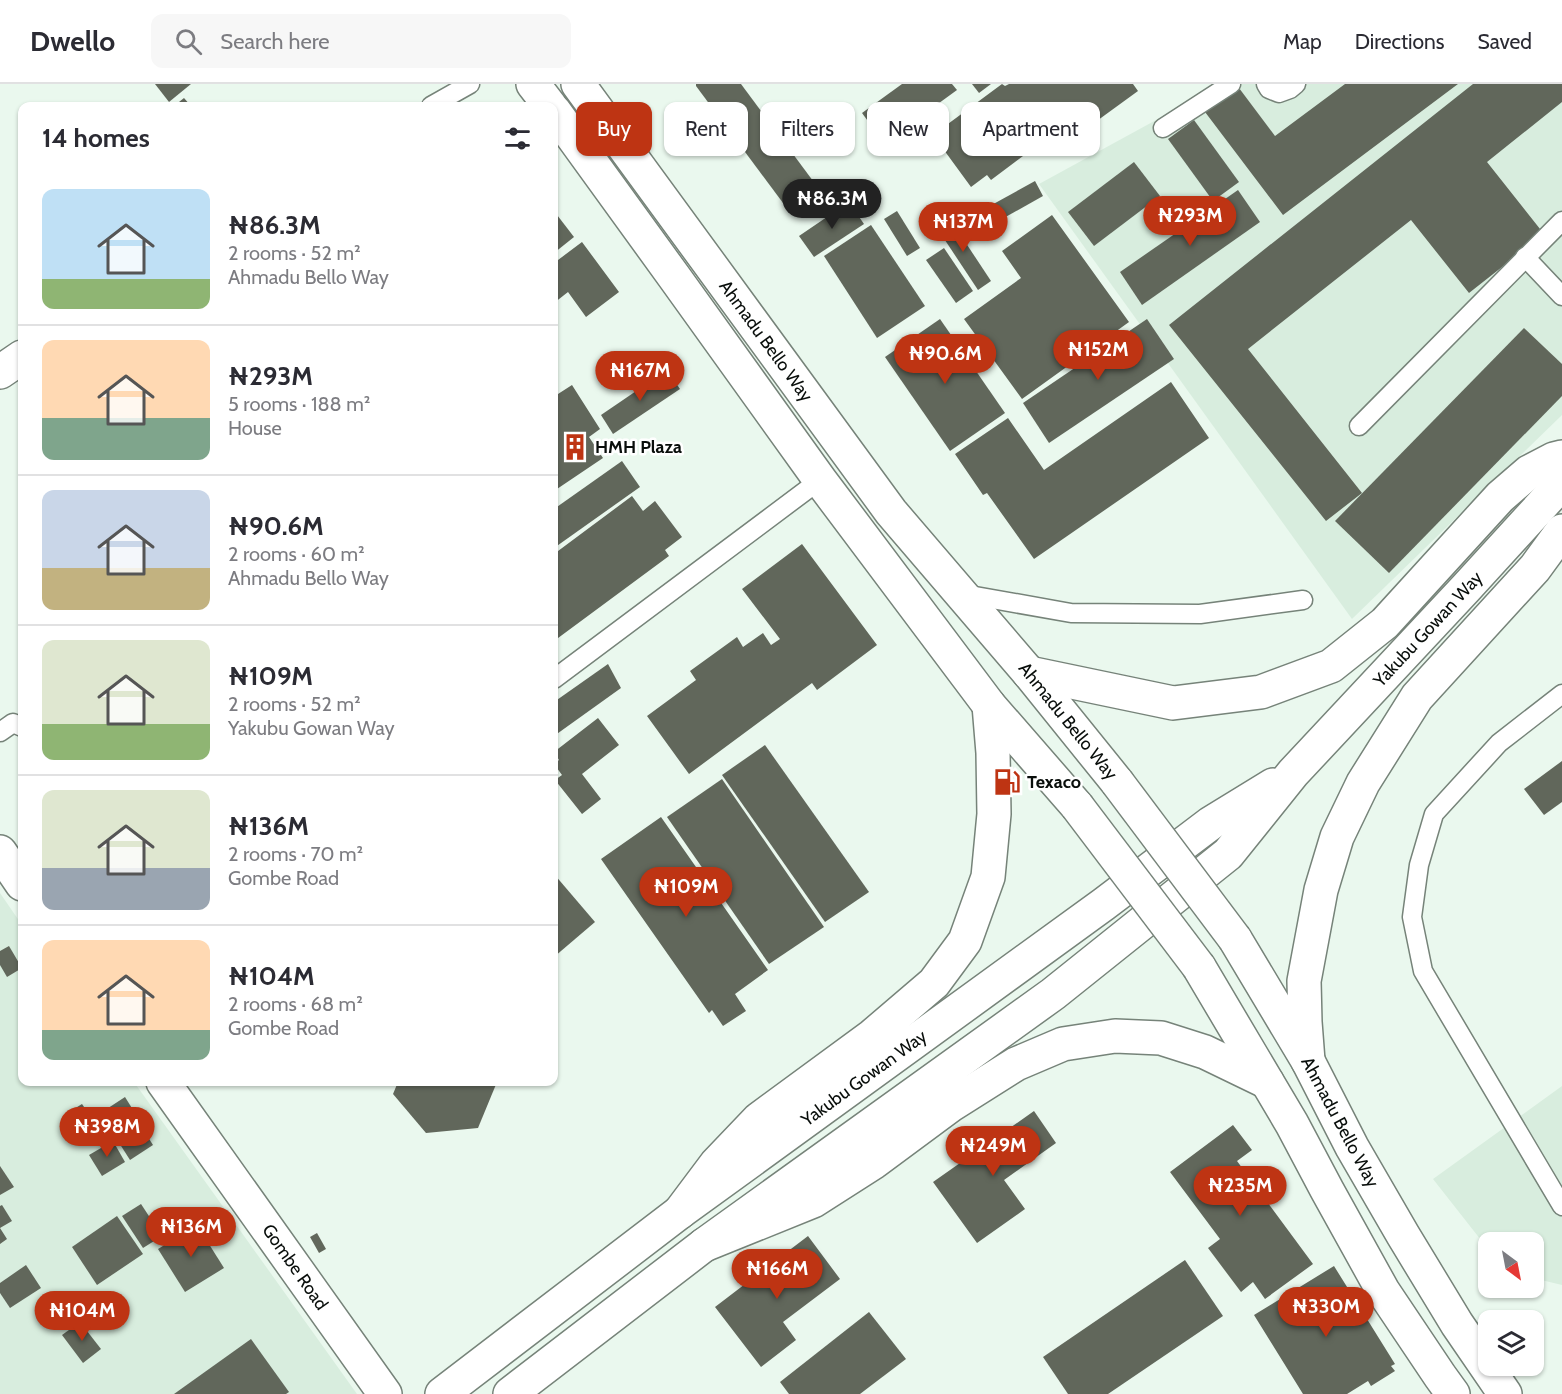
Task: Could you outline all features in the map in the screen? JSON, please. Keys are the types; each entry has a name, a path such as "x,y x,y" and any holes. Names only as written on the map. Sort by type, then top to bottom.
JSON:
{"main road":[{"path":"533,84 547,102"},
{"name":"Ahmadu Bello Way","path":"578,84 891,512 963,594 1117,782 1235,939 1308,1061 1352,1147 1403,1235 1457,1324 1505,1394"},
{"name":"Ahmadu Bello Way","path":"558,117 820,480 989,705 1077,806 1199,967 1292,1124 1383,1291 1454,1394"},
{"path":"0,372 18,360"},
{"path":"1029,673 1173,703 1261,692 1331,666 1385,623 1500,497 1529,472 1562,457"},
{"name":"Yakubu Gowan Way","path":"510,1394 704,1245 1053,994 1228,854 1293,773 1562,483"},
{"path":"1308,1061 1305,981 1321,890 1342,826 1363,783 1417,698 1535,568 1562,531"},
{"path":"680,1212 716,1164 759,1119 872,1036 934,983 965,941 988,877 994,814 989,705"},
{"name":"Yakubu Gowan Way","path":"442,1394 680,1212 1104,904 1211,823 1293,773"},
{"path":"0,852 18,878"},
{"path":"704,1245 813,1201 874,1162 951,1105 1016,1064 1063,1044 1115,1036 1161,1038 1205,1052 1267,1082"},
{"name":"Gombe Road","path":"166,1086 385,1394"}],"lane":[{"path":"438,102 470,84"},
{"path":"1163,129 1232,84"},
{"path":"1266,84 1269,89 1279,93 1296,84"},
{"path":"1359,426 1562,221"},
{"path":"1526,257 1562,296"},
{"path":"558,676 820,480"},
{"path":"963,594 1071,613 1200,614 1303,600"},
{"path":"1562,694 1498,743 1434,814 1419,865 1412,917 1423,971 1562,1206"},
{"path":"0,732 13,723 18,725"}],"shaded area":[{"path":"1222,84 1562,84 1562,415 1352,619 1039,184 1090,156 1100,156 1100,151"},
{"path":"0,893 18,919 18,1086 137,1086 357,1394 0,1394"},
{"path":"1562,1086 1562,1285 1544,1281 1544,1232 1478,1232 1478,1236 1433,1179"}],"building":[{"path":"155,84 191,84 169,102"},
{"path":"696,84 741,84 760,110 760,156 794,156 816,185 786,207 748,156 748,102 708,102"},
{"path":"902,84 952,84 957,90 940,102 877,102"},
{"path":"972,84 991,84 979,93"},
{"path":"1002,84 1005,86 1009,84 1133,84 1138,91 1100,119 1100,102 978,102"},
{"path":"1236,84 1275,136 1345,84 1458,84 1283,215 1202,108"},
{"path":"1473,84 1562,84 1562,102 1487,162 1544,234 1469,293 1411,220 1248,349 1362,493 1326,521 1169,325"},
{"path":"867,109 867,120 862,113"},
{"path":"961,114 961,156 1023,156 991,180 987,175 971,187 948,156 949,123"},
{"path":"1194,120 1239,182 1213,201 1168,139"},
{"path":"1134,162 1160,196 1094,246 1068,212"},
{"path":"1035,181 1043,196 986,228 977,213"},
{"path":"1238,190 1260,222 1142,305 1120,272"},
{"path":"849,202 864,224 814,257 799,236"},
{"path":"897,211 920,248 907,256 884,219"},
{"path":"1052,215 1129,322 1022,399 964,319 1021,278 1002,251"},
{"path":"558,216 574,237 558,250"},
{"path":"948,216 991,281 978,290 935,225"},
{"path":"871,225 925,306 877,338 824,256"},
{"path":"582,242 619,292 586,317 568,292 558,300 558,260"},
{"path":"944,248 973,291 956,303 926,260"},
{"path":"940,319 1005,413 950,451 885,357"},
{"path":"1147,319 1174,359 1049,443 1023,403"},
{"path":"1524,328 1562,364 1562,396 1389,573 1335,521"},
{"path":"667,370 680,389 613,434 601,415"},
{"path":"1171,382 1209,438 1034,559 987,493 983,495 955,454 1008,418 1044,470"},
{"name":"HMH Plaza","path":"572,385 600,429 589,437 603,458 558,488 558,394"},
{"path":"622,461 640,487 558,545 558,506"},
{"path":"632,496 643,511 655,501 682,537 665,550 669,556 558,638 558,551"},
{"path":"802,544 877,645 817,690 812,683 689,774 647,716 696,680 690,671 737,637 743,647 763,633 771,645 780,639 742,589"},
{"path":"608,664 621,688 558,733 558,699"},
{"path":"598,718 619,745 582,774 601,799 582,814 558,784 558,778 562,775 558,770 558,749"},
{"path":"765,745 869,892 825,922 722,775"},
{"path":"1562,761 1562,802 1544,815 1524,789"},
{"path":"722,779 824,927 769,964 667,817"},
{"path":"661,817 768,970 735,994 746,1011 723,1026 712,1010 709,1013 601,859"},
{"path":"558,879 595,922 558,954"},
{"path":"9,946 18,961 18,970 7,977 0,965 0,951"},
{"path":"396,1086 495,1086 478,1128 426,1133 393,1094"},
{"path":"125,1097 135,1113 106,1132 96,1116"},
{"path":"82,1104 103,1135 90,1144 69,1112"},
{"path":"1034,1111 1056,1143 1004,1180 1025,1209 977,1243 933,1182"},
{"path":"139,1123 153,1145 130,1160 116,1138"},
{"path":"1233,1125 1252,1150 1237,1161 1313,1264 1265,1299 1253,1282 1241,1292 1208,1248 1220,1239 1170,1172"},
{"path":"113,1141 125,1162 102,1176 89,1155"},
{"path":"0,1166 14,1187 0,1195"},
{"path":"141,1204 162,1236 143,1248 122,1216"},
{"path":"2,1205 12,1221 0,1228 0,1206"},
{"path":"117,1216 143,1254 97,1285 72,1247"},
{"path":"197,1225 224,1268 185,1292 158,1249"},
{"path":"0,1228 7,1239 0,1244"},
{"path":"317,1233 326,1249 319,1253 310,1237"},
{"path":"808,1236 840,1279 783,1322 796,1340 761,1367 715,1307"},
{"path":"1185,1260 1223,1316 1108,1394 1068,1394 1043,1357"},
{"path":"26,1265 41,1288 10,1308 0,1293 0,1283"},
{"path":"1334,1266 1395,1364 1391,1366 1395,1371 1371,1386 1368,1381 1347,1394 1303,1394 1254,1315"},
{"path":"869,1312 906,1359 860,1394 789,1394 780,1382"},
{"path":"80,1322 101,1349 83,1363 62,1335"},
{"path":"251,1339 289,1392 286,1394 174,1394"}],"place":[{"name":"HMH Plaza","path":"575,447"},
{"name":"Texaco","path":"1007,782"}]}
